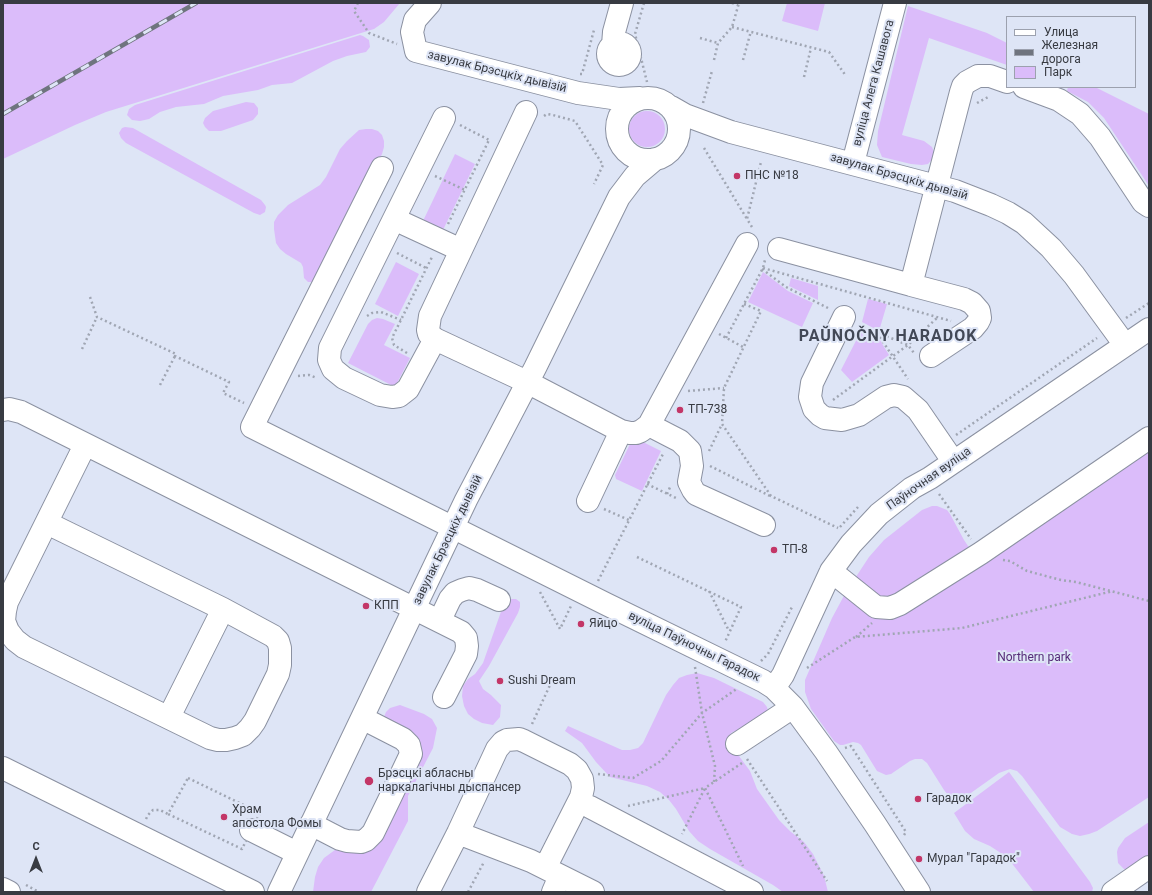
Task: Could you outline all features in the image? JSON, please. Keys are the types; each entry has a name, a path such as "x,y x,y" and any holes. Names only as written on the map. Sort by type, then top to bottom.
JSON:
{"street":[{"path":"416,51 412,32 415,20 430,3"},
{"path":"613,44 614,32 622,3"},
{"name":"вуліца Алега Кашавога","path":"853,163 896,3"},
{"name":"завулак Брэсцкіх дывізій","path":"416,51 580,84 619,99 644,91"},
{"path":"911,285 964,86 972,79 990,76 1002,88"},
{"name":"завулак Брэсцкіх дывізій","path":"580,84 608,120 618,140 624,159 623,190"},
{"path":"1027,88 1059,100 1080,114 1100,137 1143,202 1149,206"},
{"path":"644,91 671,107 678,122 679,130 676,142 662,156 643,160 631,156 618,140 616,128 621,112 644,91"},
{"name":"завулак Брэсцкіх дывізій","path":"671,107 685,115 731,132 938,185 991,205 1024,223 1051,248 1074,275 1125,345"},
{"path":"533,116 508,149 428,321 429,334 435,339 527,382 621,431 636,433 648,425 751,237"},
{"path":"435,339 412,384 399,396 386,397 380,395 337,373 333,369 329,360 330,348 444,118"},
{"name":"завулак Брэсцкіх дывізій","path":"279,892 466,500 623,190 635,176 684,141 699,134 731,132"},
{"name":"вуліца Паўночны Гарадок","path":"382,168 252,427 606,604 753,675 774,688 793,707 826,752 919,892"},
{"path":"394,219 461,250"},
{"path":"772,253 911,285 964,299 972,303 977,308 980,315 978,322 973,328 931,356"},
{"path":"844,317 812,383 810,397 812,406 816,412 830,419 842,420 859,415 886,397 894,395 902,397 918,410 953,461"},
{"name":"Паўночная вуліца","path":"774,688 783,675 832,571 851,544 879,514 912,488 1149,329"},
{"path":"3,410 10,409 22,412 85,445 440,620 461,632 466,638 466,654 444,697"},
{"path":"648,425 680,441 690,451 692,466 690,482 696,494 764,525"},
{"path":"588,501 621,431"},
{"path":"832,571 876,607 890,608 900,604 981,553 1149,438"},
{"path":"47,523 222,609 273,636 278,641 281,657 278,674 255,721 250,728 235,738 218,740 24,647 15,640 8,631 4,621 7,602 85,445"},
{"path":"440,620 450,599 455,593 462,590 469,588 477,590 499,600"},
{"path":"169,717 222,609"},
{"path":"742,751 793,707"},
{"path":"311,824 340,839 361,842 366,840 373,833 390,798 411,754 410,745 403,739 362,718"},
{"path":"428,892 458,833 499,745 507,740 513,739 524,741 570,764 577,770 582,779 581,797 553,878"},
{"path":"3,768 253,892"},
{"path":"590,807 752,892"},
{"path":"251,830 297,853"},
{"path":"458,833 492,846 553,878 593,892"},
{"path":"1113,892 1149,867"},
{"path":"3,889 10,892"}],"path":[{"path":"358,3 354,11 369,32 416,51"},
{"path":"644,3 635,34 644,91"},
{"path":"714,60 718,43 732,27 739,4 732,3"},
{"path":"580,84 596,24"},
{"path":"732,27 829,52 846,76"},
{"path":"743,60 751,32"},
{"path":"700,38 718,43"},
{"path":"804,77 812,48"},
{"path":"703,103 712,71"},
{"path":"973,107 983,99 1002,88"},
{"path":"533,116 547,114 575,121 603,166 594,184"},
{"path":"444,118 508,149"},
{"path":"704,148 747,219 751,237"},
{"path":"747,219 761,162"},
{"path":"420,169 485,200"},
{"path":"381,245 448,278"},
{"path":"726,338 762,268 772,253"},
{"path":"762,268 973,328"},
{"path":"82,349 97,317 90,297"},
{"path":"1124,319 1149,303"},
{"path":"707,456 722,424 724,388 761,311 744,304"},
{"path":"365,318 372,312 385,312 401,320"},
{"path":"97,317 176,354 175,356 229,382 224,393 244,403"},
{"path":"816,412 908,345 938,317"},
{"path":"160,385 175,356"},
{"path":"293,379 298,376 310,375 331,384 337,373"},
{"path":"722,424 771,496"},
{"path":"708,463 712,468 838,528"},
{"path":"939,493 984,556 1010,561 1027,571 1061,580 1113,590 1149,601"},
{"path":"638,557 741,607 723,646"},
{"path":"538,590 560,629 571,605"},
{"path":"801,672 855,637 872,637 908,631 962,628 1113,590"},
{"path":"709,591 730,632"},
{"path":"694,664 702,713 715,766 714,783"},
{"path":"524,741 550,685"},
{"path":"582,779 600,773 633,778 661,761 702,713 740,686"},
{"path":"618,821 621,813 627,806 705,788 714,783 742,751 827,880"},
{"path":"139,835 150,812 156,810 168,814 242,849 260,813 188,778 168,814"},
{"path":"674,851 705,788"},
{"path":"705,788 745,871"},
{"path":"468,892 492,846"}],"green space":[{"path":"3,3 400,3 384,22 374,29 106,112 3,159"},
{"path":"787,3 825,3 818,31 782,21"},
{"path":"908,6 987,33 1006,42 1006,65 929,38 902,135 924,141 932,147 934,157 928,164 911,164 882,157 877,145 878,131"},
{"path":"360,35 369,40 370,47 366,52 333,61 292,83 272,85 258,90 223,96 204,104 176,107 160,112 149,119 140,121 132,120 127,115 129,109 135,105"},
{"path":"1068,88 1097,88 1149,114 1149,186 1104,118 1088,102 1067,91"},
{"path":"246,102 254,103 258,108 258,114 253,120 221,131 209,131 205,127 203,123 205,118 213,111"},
{"path":"647,111 660,116 665,129 660,142 647,147 634,142 629,129 634,116"},
{"path":"122,128 133,128 261,200 266,207 265,212 260,215 254,213 126,143 121,138 119,133"},
{"path":"366,129 378,131 382,135 384,147 382,154 319,276 314,282 308,282 304,278 301,263 286,254 276,243 274,222 278,215 288,205 320,185 326,177 340,149 359,130"},
{"path":"455,154 475,164 443,230 423,221"},
{"path":"396,262 419,274 398,316 375,304"},
{"path":"763,272 788,291 813,303 802,327 748,302"},
{"path":"791,278 818,286 818,300 789,286"},
{"path":"868,299 887,304 879,331 862,322"},
{"path":"377,318 395,324 384,345 410,358 395,387 348,363 368,324"},
{"path":"862,329 878,337 889,355 852,382 841,370"},
{"path":"637,439 661,451 642,491 616,479 615,475 631,442"},
{"name":"Northern park","path":"1149,445 1149,797 1097,831 1080,836 1072,834 1060,827 1017,771 1010,769 999,773 968,795 955,798 948,795 927,763 922,759 910,761 891,774 886,775 877,771 861,745 858,743 853,742 840,745 834,741 811,709 805,692 805,680 832,618 846,592 869,557 884,540 922,510 932,506 937,506 947,510 968,546 975,551"},
{"path":"511,599 516,599 520,602 518,613 489,666 479,681 483,689 501,705 500,717 493,725 482,723 468,714 464,706 462,696 463,686 483,663 503,606"},
{"path":"697,673 714,678 763,702 767,707 768,711 752,725 731,733 727,742 750,771 757,789 779,820 804,842 813,854 824,876 828,892 783,892 710,849 698,841 689,831 676,809 660,792 647,786 610,777 596,762 582,743 565,731 568,726 622,750 638,748 643,743 666,695 673,685 679,678"},
{"path":"400,705 424,714 432,719 437,728 433,748 408,796 408,821 371,892 313,892 318,867 324,858 339,847 356,843 414,754 383,719 386,712 390,708"},
{"path":"1009,772 1090,882 1093,888 1092,892 1034,892 1007,857 990,846 974,839 965,831 954,813"},
{"path":"1149,822 1149,857 1129,869 1124,869 1118,863 1118,848 1125,838"}],"railway":[{"path":"3,114 196,3"}],"place":[{"name":"ПНС №18","path":"737,176"},
{"name":"ТП-738","path":"680,410"},
{"name":"ТП-8","path":"774,550"},
{"name":"КПП","path":"366,606"},
{"name":"Яйцо","path":"581,624"},
{"name":"Sushi Dream","path":"500,681"},
{"name":"Брэсцкі абласны наркалагічны дыспансер","path":"369,781"},
{"name":"Гарадок","path":"918,799"},
{"name":"Храм апостола Фомы","path":"224,817"},
{"name":"Мурал \"Гарадок\"","path":"919,859"}],"district":[{"name":"PAŬNOČNY HARADOK","path":"888,337"}]}
